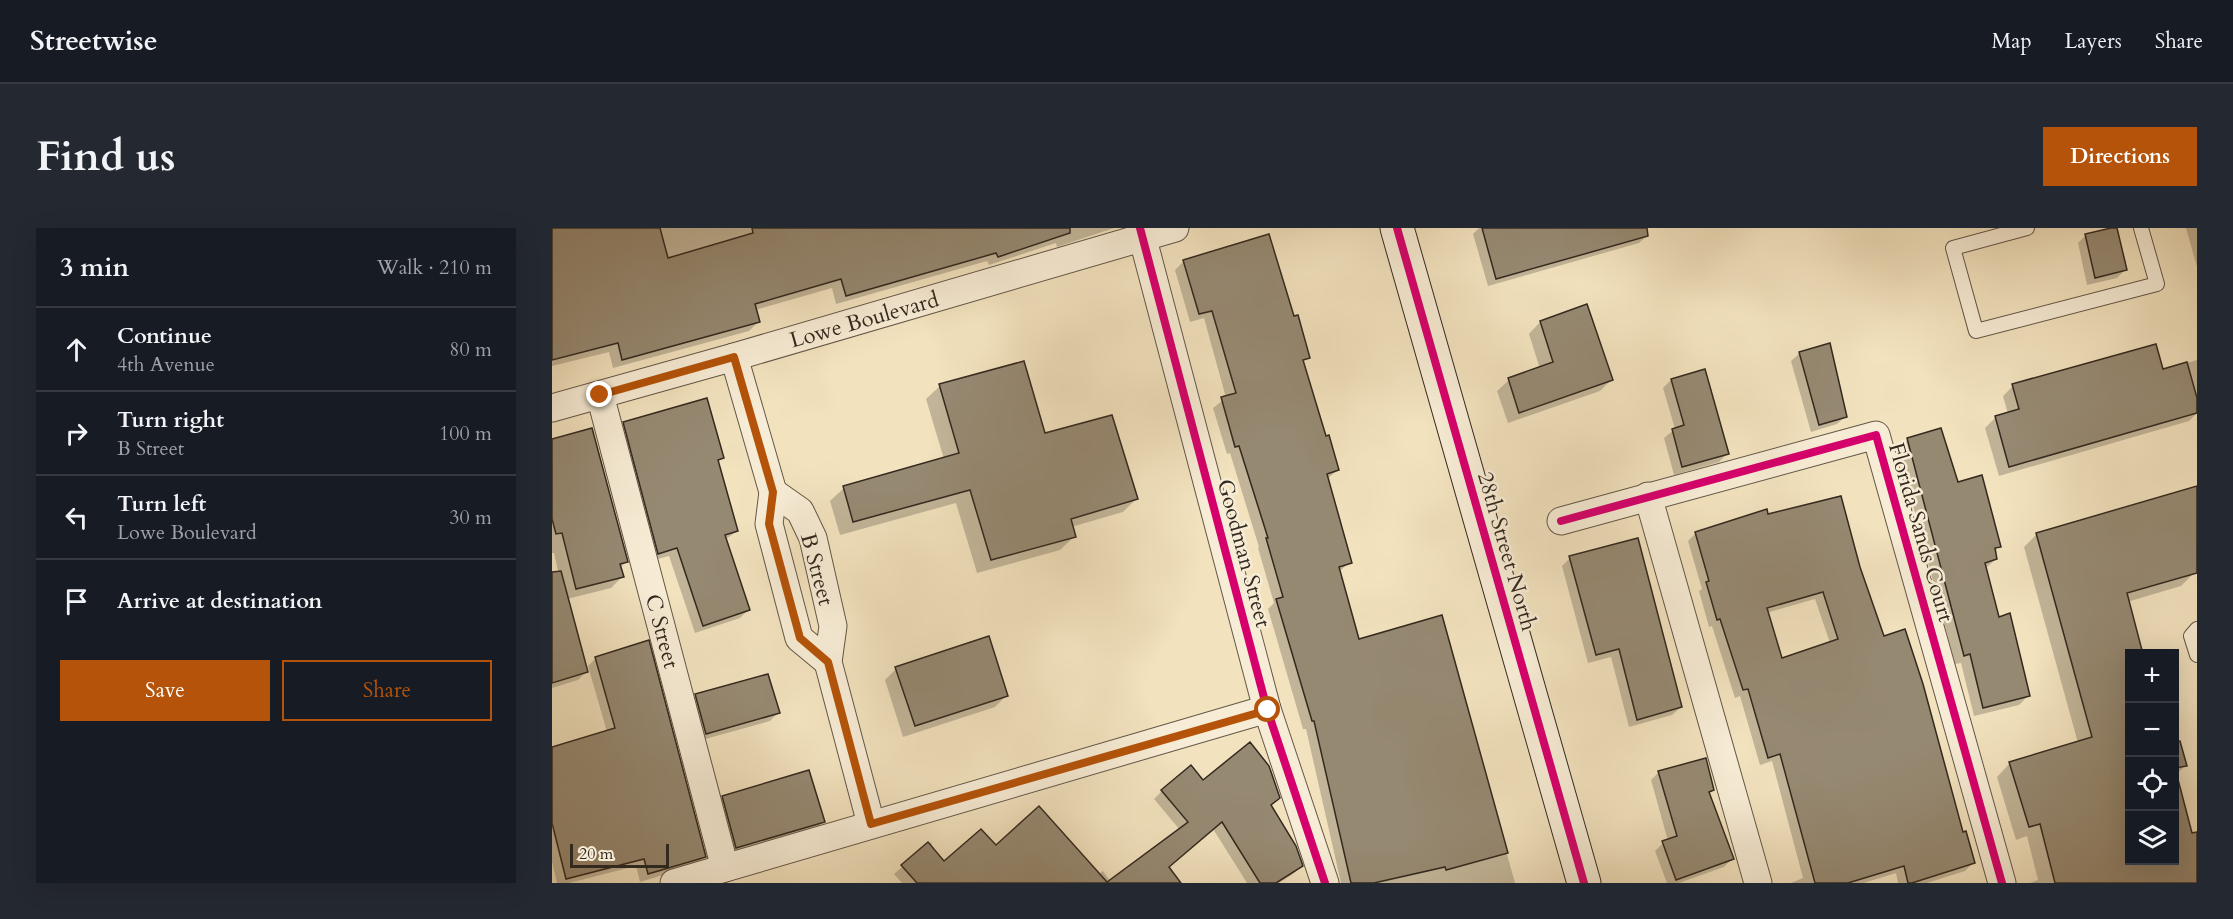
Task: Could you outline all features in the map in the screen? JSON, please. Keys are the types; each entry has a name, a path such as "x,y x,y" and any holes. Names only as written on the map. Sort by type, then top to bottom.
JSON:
{"street":[{"name":"Lowe Boulevard","path":"552,408 734,357 1142,233 1175,228"},
{"name":"28th Street North","path":"1397,228 1584,883"},
{"name":"Goodman Street","path":"1142,233 1268,710 1325,883"},
{"name":"B Street","path":"734,357 773,492 769,524 800,638 828,662"},
{"name":"C Street","path":"600,395 725,868"},
{"name":"Florida Sands Court","path":"1561,521 1876,435 2002,883"},
{"name":"B Street","path":"773,492 800,511 813,538 833,626 828,662 871,824"},
{"path":"1648,496 1758,883"},
{"path":"674,883 1268,710"}],"lane":[{"path":"2027,228 1953,248 1976,330 2157,284 2141,228"},
{"path":"2197,629 2191,636 2197,655"}],"building":[{"path":"552,228 660,228 668,258 753,233 752,228 1070,228 1070,233 998,257 996,253 846,296 841,279 755,304 760,322 622,360 618,343 552,360"},
{"path":"1482,228 1647,228 1648,236 1496,279"},
{"path":"2117,228 2127,270 2095,278 2085,234"},
{"path":"1269,234 1294,316 1298,315 1310,358 1303,360 1339,470 1327,474 1352,563 1339,567 1359,639 1442,615 1508,853 1446,870 1445,867 1374,883 1351,883 1314,721 1312,721 1276,599 1283,597 1266,538 1268,538 1239,446 1235,447 1221,397 1236,393 1212,311 1199,314 1183,260"},
{"path":"1587,304 1613,380 1519,413 1508,378 1553,362 1540,321"},
{"path":"1830,343 1847,417 1819,425 1799,352"},
{"path":"2156,344 2163,369 2187,362 2197,398 2197,413 2009,467 1995,416 2019,409 2012,384"},
{"path":"1024,361 1045,433 1112,415 1138,499 1071,519 1076,537 991,560 970,490 853,522 843,486 959,453 939,384"},
{"path":"1705,369 1729,454 1682,467 1672,429 1684,425 1671,379"},
{"path":"707,398 724,458 718,460 738,531 725,535 750,610 703,626 677,548 658,554 623,422"},
{"path":"592,428 628,562 620,564 624,577 576,589 562,533 556,534 552,519 552,439"},
{"path":"1941,428 1958,482 1982,475 2001,547 1995,548 1997,559 1985,563 1999,617 2010,613 2030,696 1983,708 1970,654 1964,656 1907,438"},
{"path":"2197,486 2197,573 2127,593 2142,649 2125,649 2125,865 2179,865 2179,783 2192,833 2197,832 2197,883 2055,883 2040,824 2029,827 2009,762 2092,737 2036,533"},
{"path":"1841,496 1860,567 1884,636 1905,629 1923,684 1963,832 1966,831 1975,863 1912,883 1908,883 1904,866 1848,883 1815,883 1780,754 1768,758 1748,689 1743,690 1720,619 1717,620 1695,532 1767,509 1768,514","holes":["1823,592 1838,639 1782,658 1767,608"]},
{"path":"1638,538 1682,707 1637,720 1619,649 1596,655 1569,556"},
{"path":"561,571 588,672 552,683 552,572"},
{"path":"989,636 1008,696 915,726 895,667"},
{"path":"649,640 706,857 648,874 644,859 566,879 552,823 552,747 615,728 595,657"},
{"path":"768,674 780,713 706,734 695,694"},
{"path":"2179,741 2180,741 2187,766 2179,767"},
{"path":"1250,742 1269,766 1280,798 1271,805 1296,846 1303,866 1276,883 1260,883 1222,822 1169,867 1181,883 917,883 901,865 928,842 944,861 981,829 996,845 1039,806 1107,882 1188,822 1161,790 1191,765 1203,780"},
{"path":"1706,758 1714,790 1709,792 1734,859 1676,880 1662,841 1677,836 1658,771"},
{"path":"809,770 825,822 736,848 722,796"}],"cycle path":[{"path":"1140,228 1267,709 1325,883"},
{"path":"1397,228 1584,883"},
{"path":"1561,521 1876,435 2002,883"}],"route":[{"path":"600,395 734,357 773,492 769,524 800,638 828,662 871,824 1268,710"}]}
